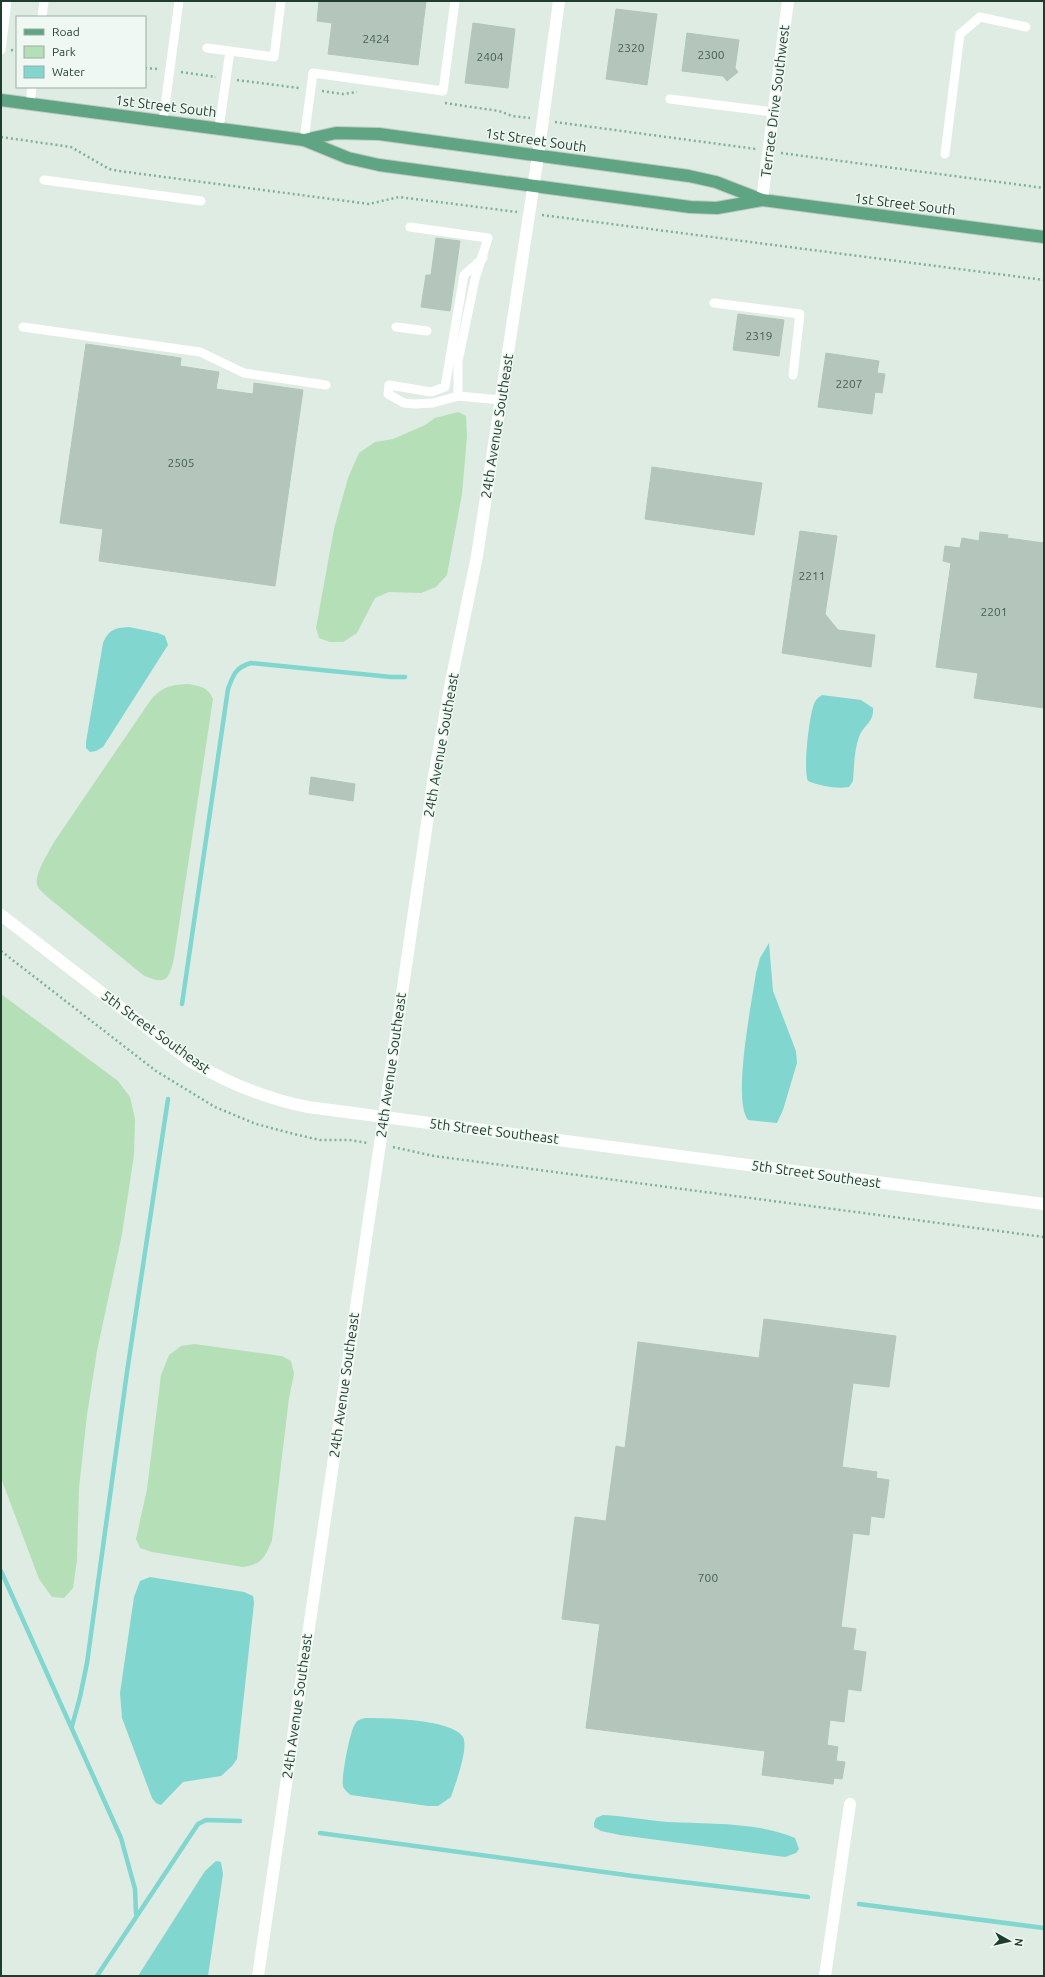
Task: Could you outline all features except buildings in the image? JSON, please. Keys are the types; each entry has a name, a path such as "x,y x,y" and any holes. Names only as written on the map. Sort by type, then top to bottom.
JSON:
{"main road":[{"name":"1st Street South","path":"1,100 304,140 333,153 366,162 690,207 717,208 762,200"},
{"name":"1st Street South","path":"304,140 336,132 357,132 689,176 716,182 762,200 1044,237"}],"street":[{"name":"24th Avenue Southeast","path":"258,1976 433,782 451,682 476,562 534,186 559,1"},
{"name":"Terrace Drive Southwest","path":"762,200 788,1"},
{"name":"5th Street Southeast","path":"1,915 171,1047 222,1079 254,1093 287,1103 1044,1204"},
{"path":"825,1976 850,1804"}],"lane":[{"path":"1,50 7,1"},
{"path":"42,16 44,1"},
{"path":"163,121 179,1"},
{"path":"208,48 274,57 281,1"},
{"path":"304,140 313,73 443,91 455,1"},
{"path":"945,154 960,34 980,17 1026,27"},
{"path":"219,128 230,51"},
{"path":"30,104 32,88"},
{"path":"670,98 773,112"},
{"path":"44,180 201,201"},
{"path":"410,227 488,238 476,279 458,361 458,396"},
{"path":"483,258 464,275 445,387 431,392 389,385 388,394 404,403 415,404 433,402 458,396 501,400"},
{"path":"714,303 800,314 793,375"},
{"path":"396,326 426,331"},
{"path":"23,327 200,352 244,373 326,385"},
{"path":"415,404 418,390"}],"path":[{"path":"146,68 343,94 360,92"},
{"path":"437,102 499,111 512,116 1044,188"}],"green space":[{"path":"458,412 466,416 467,436 462,494 447,575 436,587 421,593 389,592 375,598 357,633 343,642 330,642 319,638 316,628 334,529 348,478 359,453 375,442 393,439 425,425 435,418"},
{"path":"188,684 200,686 209,692 213,699 174,958 168,976 165,979 157,980 143,975 50,899 38,887 37,877 54,842 150,701 166,688"},
{"path":"1,994 118,1081 130,1097 135,1119 134,1155 122,1234 97,1351 87,1415 79,1488 77,1560 73,1588 64,1598 52,1597 39,1579 1,1478"},
{"path":"194,1344 282,1356 291,1361 294,1374 289,1398 272,1540 262,1559 250,1566 243,1567 152,1552 140,1548 136,1539 147,1489 161,1375 169,1355 181,1346"}],"water":[{"path":"129,627 158,633 165,636 168,645 103,747 96,751 90,752 86,748 86,742 103,643 105,638 113,630"},
{"path":"822,695 861,700 873,708 872,717 861,733 857,742 854,759 853,781 849,787 828,787 808,781 806,755 810,720 815,702"},
{"path":"769,943 773,991 796,1051 797,1063 783,1110 777,1123 748,1120 744,1109 742,1092 744,1050 756,973 760,958"},
{"path":"150,1577 244,1592 253,1596 254,1603 237,1759 221,1776 183,1782 161,1805 156,1803 152,1798 122,1718 120,1693 134,1597 140,1581"},
{"path":"365,1718 402,1719 432,1723 446,1726 456,1731 463,1737 463,1758 451,1797 438,1806 428,1806 351,1795 347,1792 343,1786 343,1781 348,1745 356,1723"},
{"path":"603,1815 668,1822 749,1826 781,1833 795,1838 799,1849 796,1853 785,1857 620,1835 601,1831 594,1827 596,1818"},
{"path":"216,1861 221,1862 223,1874 208,1976 138,1976 205,1871"}],"waterway":[{"path":"182,1004 228,689 238,669 251,663 391,677 405,677"},
{"path":"72,1726 87,1663 127,1372 168,1099"},
{"path":"1,1571 121,1838 135,1889 136,1914"},
{"path":"97,1976 198,1824 206,1820 240,1821"},
{"path":"320,1833 633,1876 808,1897"},
{"path":"859,1904 1044,1928"}]}
